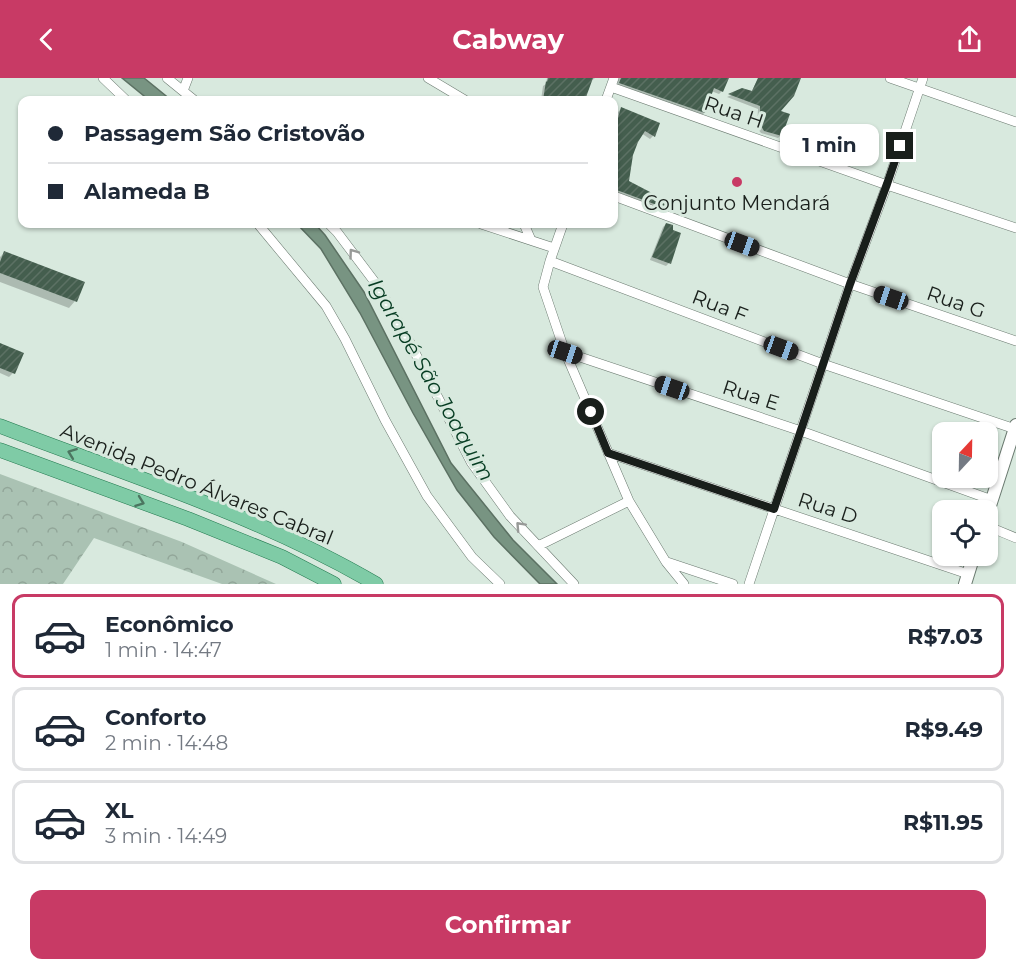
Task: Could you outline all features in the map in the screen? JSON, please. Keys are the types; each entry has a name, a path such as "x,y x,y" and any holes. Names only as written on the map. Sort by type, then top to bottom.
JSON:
{"main road":[{"name":"Avenida Pedro Álvares Cabral","path":"0,426 273,531 338,562 376,584"},
{"path":"992,500 1013,445 1015,427"},
{"name":"Avenida Pedro Álvares Cabral","path":"0,450 188,519 282,557 334,584"}],"street":[{"path":"102,78 122,96"},
{"path":"167,78 189,96"},
{"path":"183,91 188,78"},
{"path":"428,78 458,96"},
{"path":"890,78 1016,122"},
{"path":"749,584 850,284 923,78"},
{"name":"Rua H","path":"612,83 887,184 1016,228"},
{"name":"Rua G","path":"618,197 850,284 1016,341"},
{"path":"261,228 326,306 427,496 472,557 501,584"},
{"path":"333,228 383,295 471,462 510,516 574,584"},
{"path":"494,228 554,248"},
{"path":"526,228 531,240"},
{"path":"562,228 543,287 565,352 629,501 666,562 684,584"},
{"name":"Rua F","path":"550,261 823,364 1015,427"},
{"name":"Rua E","path":"565,352 801,430 992,500"},
{"name":"Rua D","path":"608,453 774,509 966,579"},
{"path":"538,546 629,501"},
{"path":"998,531 1016,538"},
{"path":"666,562 733,584"}],"green space":[{"path":"0,474 182,542 276,584 222,584 94,538 63,584 0,584"}],"shaded area":[{"path":"122,78 144,78 166,96 144,96"},
{"path":"301,228 319,228 325,235 364,292 451,463 513,540 557,584 540,584 494,537 457,490 360,313 321,249"}],"building":[{"path":"548,78 593,78 586,96 544,96"},
{"path":"621,78 729,78 723,92 714,88 705,113 619,83"},
{"path":"758,78 801,78 794,96 781,111 790,114 782,136 764,131 760,124 760,106 728,94 742,88 752,91"},
{"path":"621,107 660,123 655,137 645,131 638,142 633,155 629,181 673,204 673,211 618,190 618,118"},
{"path":"666,223 673,225 673,230 681,233 671,264 652,257"},
{"path":"4,251 85,282 77,302 0,273 0,262"},
{"path":"0,343 24,353 15,374 0,368"}],"place":[{"name":"Conjunto Mendará","path":"737,182"}],"route":[{"path":"591,412 608,453 774,509 850,284 900,146"}],"water label":[{"name":"Igarapé São Joaquim","path":"431,380"}]}
